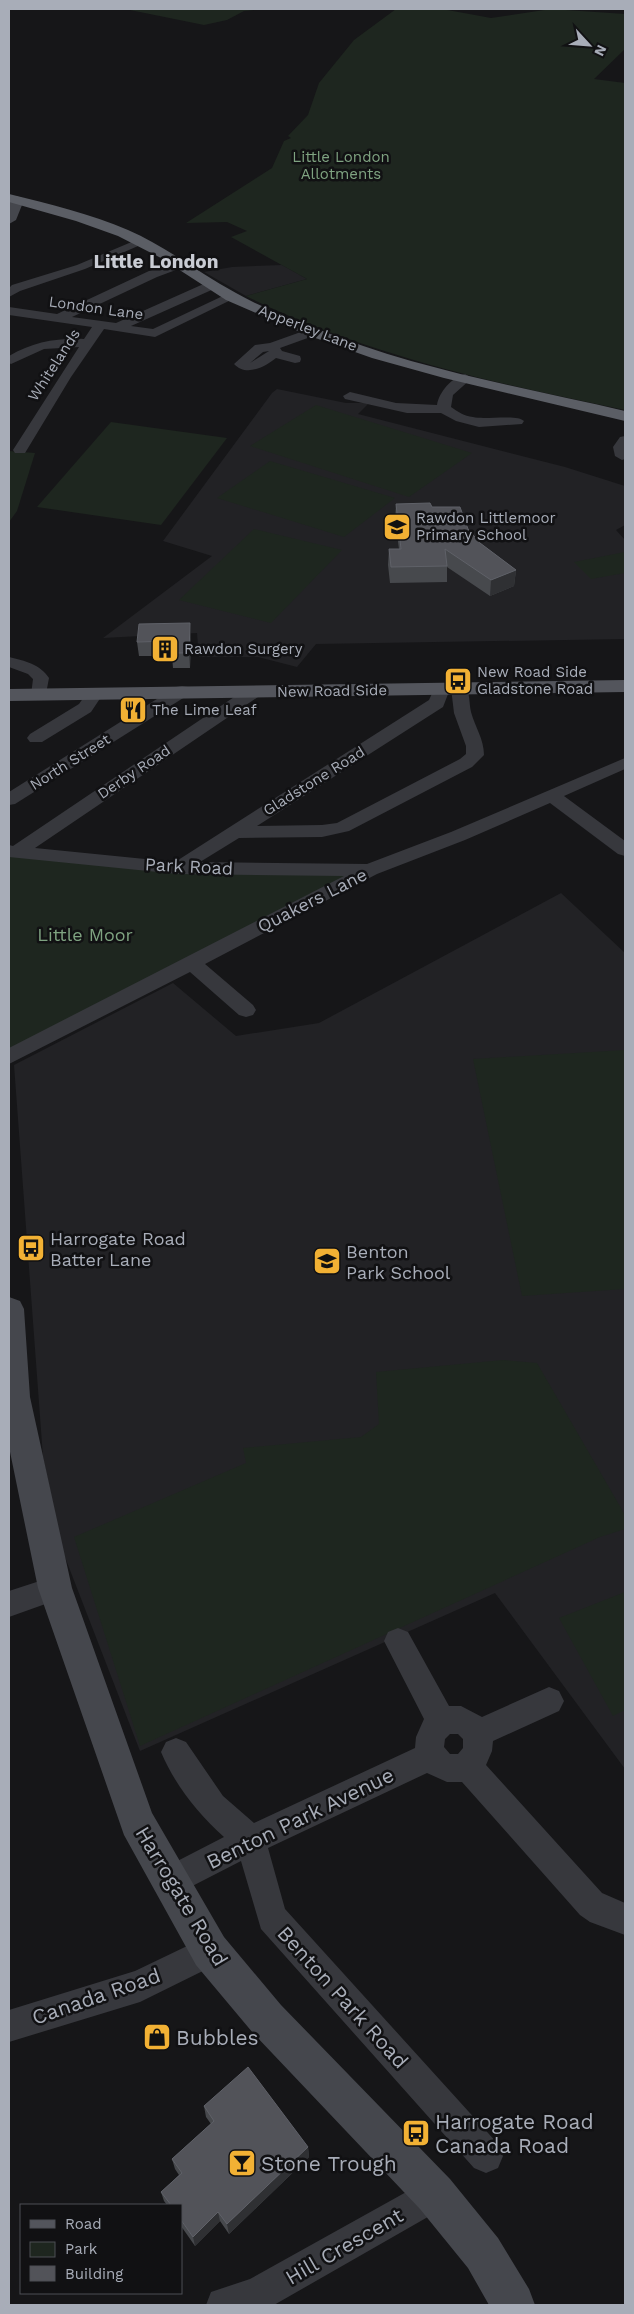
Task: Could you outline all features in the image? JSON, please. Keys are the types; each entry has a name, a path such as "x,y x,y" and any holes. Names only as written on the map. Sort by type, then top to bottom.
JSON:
{"highway":[{"name":"Apperley Lane","path":"11,206 104,225 142,241 231,297 312,332 378,355 625,416"}],"main road":[{"name":"New Road Side","path":"9,695 625,686"},
{"name":"Harrogate Road","path":"9,1309 11,1397 55,1588 137,1822 169,1882 210,1951 267,2019 434,2194 483,2253 513,2305"}],"street":[{"path":"9,293 16,288 82,267 142,241"},
{"path":"57,319 153,274 180,265"},
{"path":"118,327 212,285"},
{"name":"London Lane","path":"9,311 155,333 231,297"},
{"name":"Whitelands","path":"20,450 100,325"},
{"path":"295,359 273,350 312,332"},
{"path":"11,360 33,347 50,342 87,343"},
{"path":"465,378 448,392 443,402 444,409 451,416 475,422 517,421"},
{"path":"350,396 391,408 422,411 444,409"},
{"path":"622,456 620,448 625,440"},
{"path":"9,662 34,670 41,678 39,695"},
{"path":"234,832 322,831 342,827 466,763 475,755 475,746 463,713 450,688"},
{"name":"Gladstone Road","path":"178,868 437,703 450,688"},
{"name":"North Street","path":"9,800 182,691"},
{"name":"Derby Road","path":"12,851 252,692"},
{"path":"36,738 86,708 95,694"},
{"name":"Quakers Lane","path":"9,1057 370,870 458,836 625,764"},
{"path":"551,796 625,850"},
{"path":"608,836 625,828"},
{"name":"Park Road","path":"12,851 178,868 370,870"},
{"path":"192,963 246,1010"},
{"path":"9,1604 55,1588"},
{"path":"398,1641 442,1722"},
{"path":"477,1734 549,1701"},
{"path":"454,1719 462,1721 469,1725 477,1734 480,1746 478,1754 466,1766 449,1767 441,1764 432,1755 429,1743 430,1735 442,1722 454,1719"},
{"path":"176,1752 212,1807 251,1840"},
{"name":"Benton Park Avenue","path":"169,1882 251,1840 432,1755"},
{"path":"466,1766 591,1904 601,1911 625,1919"},
{"name":"Benton Park Road","path":"251,1840 272,1918 486,2156"},
{"name":"Canada Road","path":"9,2026 140,1986 210,1951"},
{"name":"Hill Crescent","path":"246,2302 434,2194"}],"shaded area":[{"path":"282,265 307,279 246,296 204,272 232,267"},
{"name":"Rawdon Littlemoor Primary School","path":"277,389 346,403 369,403 358,414 565,467 625,486 625,525 616,530 625,540 625,639 316,644 297,667 258,657 199,657 197,633 103,638 212,556 163,541 272,393"},
{"name":"Benton Park School","path":"561,893 625,953 625,1769 495,1593 140,1751 63,1552 43,1457 14,1065 173,983 236,1036 319,1023"}],"green space":[{"path":"264,9 244,11 227,20 204,25 130,10"},
{"name":"Little London Allotments","path":"396,9 442,9 491,18 551,9 625,14 625,49 594,79 625,83 625,410 480,378 432,365 384,351 291,317 246,296 307,279 231,237 247,231 227,222 186,223 272,168 284,141 291,138 288,136 308,115 319,83 354,40"},
{"path":"316,405 472,453 409,497 250,446"},
{"path":"111,422 227,438 161,525 37,507"},
{"path":"9,451 35,453 17,511 9,522"},
{"path":"270,461 395,498 344,537 217,498"},
{"path":"254,529 342,550 271,623 179,600"},
{"path":"625,552 625,573 591,579 574,562"},
{"name":"Little Moor","path":"9,851 178,868 370,870 9,1057"},
{"path":"625,1050 625,1289 522,1296 473,1059"},
{"path":"503,1360 537,1363 625,1515 625,1529 600,1537 140,1746 74,1537 246,1463 243,1448 361,1437 379,1424 376,1372"},
{"path":"625,1592 625,1710 613,1716 559,1618"}],"building":[{"path":"430,503 432,507 460,507 468,529 480,543 516,570 491,580 445,549 447,566 391,567 389,549 401,549 396,504"},
{"path":"190,623 189,653 172,653 173,641 137,642 139,624"},
{"name":"Stone Trough","path":"248,2067 308,2147 227,2224 218,2212 193,2237 182,2221 182,2204 170,2204 161,2192 182,2173 172,2159 214,2121 204,2106"}],"place":[{"name":"Rawdon Littlemoor Primary School","path":"397,527"},
{"name":"Rawdon Surgery","path":"165,649"},
{"name":"New Road Side Gladstone Road","path":"458,681"},
{"name":"The Lime Leaf","path":"133,710"},
{"name":"Harrogate Road Batter Lane","path":"31,1248"},
{"name":"Benton Park School","path":"327,1261"},
{"name":"Bubbles","path":"157,2037"},
{"name":"Harrogate Road Canada Road","path":"416,2133"},
{"name":"Stone Trough","path":"242,2163"}],"district":[{"name":"Little London","path":"156,261"}]}
